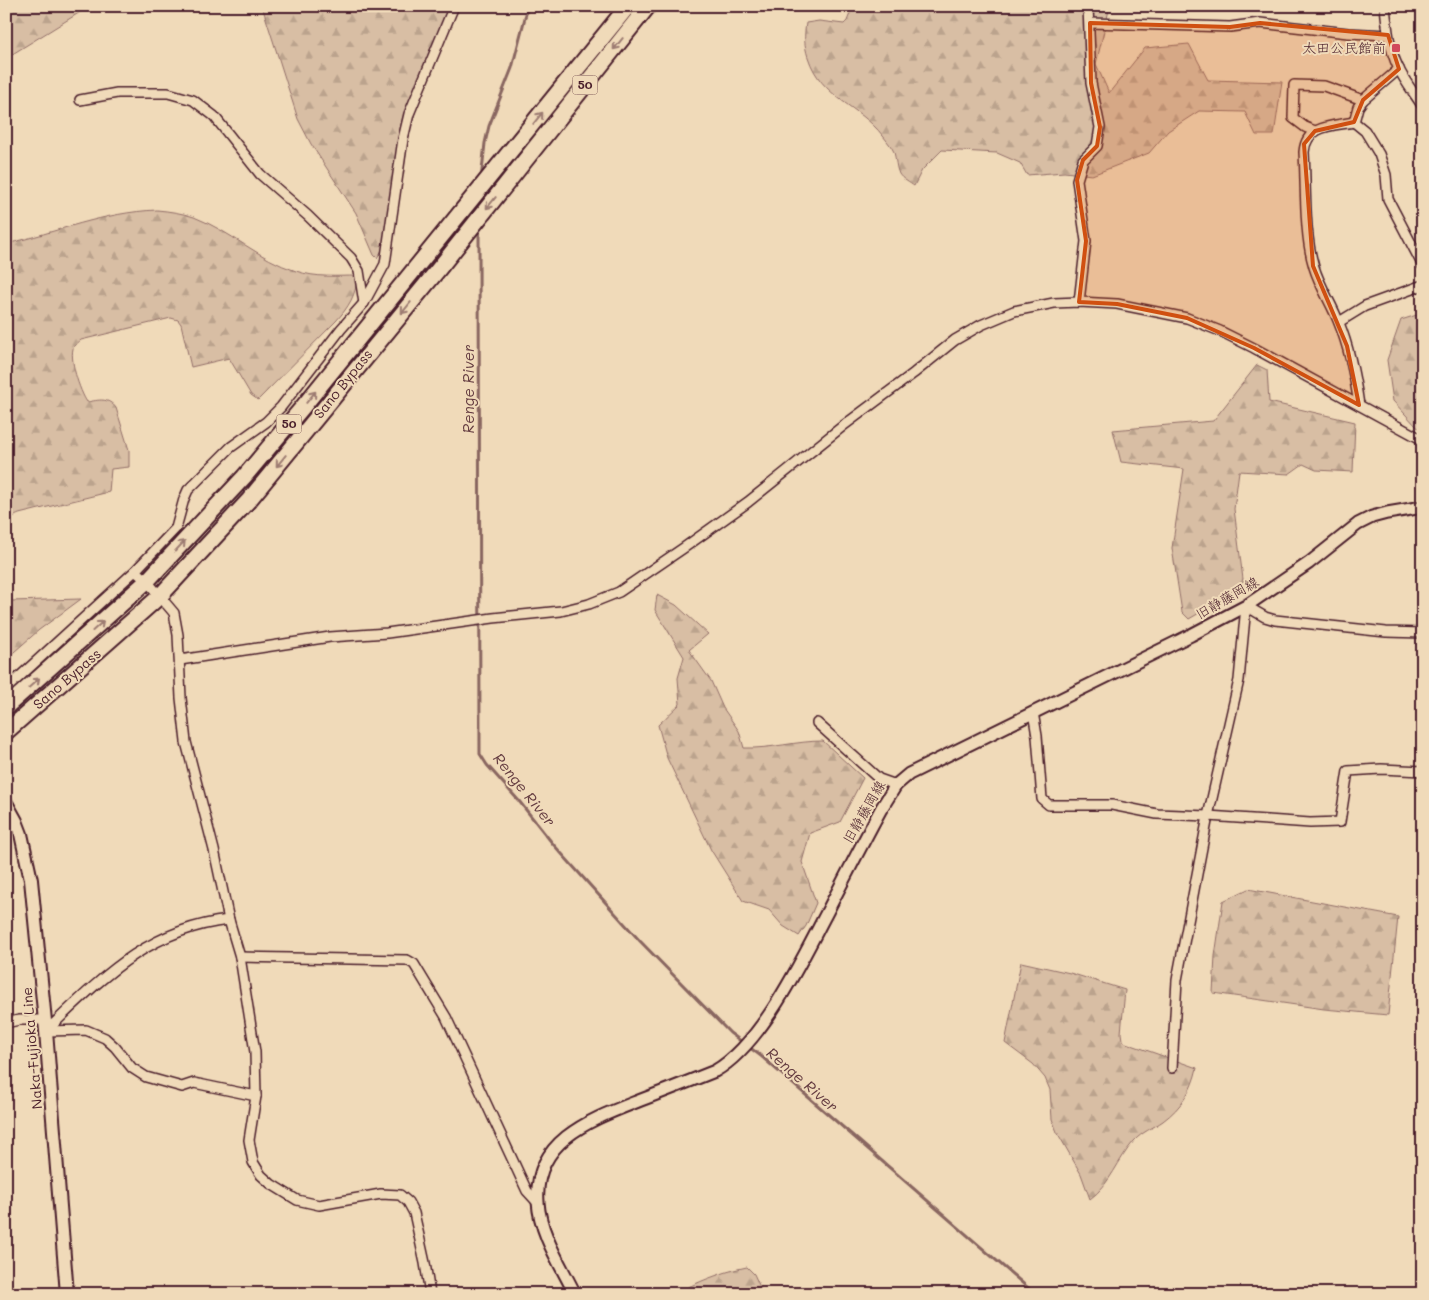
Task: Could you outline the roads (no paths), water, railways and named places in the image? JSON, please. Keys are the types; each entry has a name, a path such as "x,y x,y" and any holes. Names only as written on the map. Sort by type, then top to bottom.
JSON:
{"highway":[{"name":"Sano Bypass","path":"6,707 147,581 244,477 628,6"},
{"name":"Sano Bypass","path":"6,732 160,596 249,500 437,271 648,6"}],"main road":[{"name":"Naka-Fujioka Line","path":"6,803 21,834 31,880 67,1294"}],"street":[{"path":"6,689 135,571 176,528 188,490 231,446 266,422 281,407 341,329 364,304 385,264 403,139 409,114 454,6"},
{"path":"1079,302 1086,241 1077,180 1083,160 1097,146 1100,127 1091,83 1088,6"},
{"path":"1385,6 1388,35 1399,69 1420,98 1423,107"},
{"path":"1090,22 1230,27 1260,23 1348,33 1388,35"},
{"path":"1354,122 1362,100 1399,69"},
{"path":"1315,131 1305,127 1293,118 1294,84 1324,86 1362,100"},
{"path":"80,100 117,93 168,93 193,100 214,116 260,174 308,216 351,258 359,271 364,304"},
{"path":"1354,122 1315,131 1308,136 1304,144 1304,152 1309,242 1314,266 1319,282 1339,322 1354,370 1359,405"},
{"path":"1354,122 1365,131 1379,154 1386,175 1388,199 1423,266"},
{"path":"1339,322 1365,306 1423,285"},
{"path":"180,660 330,638 387,634 488,619 561,612 589,604 618,592 748,502 955,340 981,325 1014,311 1054,303 1117,304 1188,318 1254,348 1423,440"},
{"name":"旧静藤岡線","path":"575,1294 544,1231 538,1203 541,1174 549,1155 556,1146 573,1132 601,1116 715,1071 732,1059 756,1034 802,960 881,808 896,785 909,774 1246,606 1309,563 1358,524 1372,517 1387,513 1423,507"},
{"path":"135,571 147,581 174,613 178,635 186,742 214,850 229,920 240,957 255,1052 256,1096 249,1140 253,1162 261,1175 271,1184 297,1200 319,1205 381,1194 400,1195 408,1202 414,1213 430,1294"},
{"path":"1172,1068 1177,980 1208,816 1234,709 1239,680 1246,606 1265,617 1275,620 1386,632 1423,633"},
{"path":"1033,712 1042,798 1049,805 1112,805 1157,814 1310,823 1340,822 1348,771 1381,769 1423,771"},
{"path":"817,723 878,779 896,785"},
{"path":"45,1026 131,956 160,940 202,923 229,920"},
{"path":"240,957 407,960 414,964 446,1017 527,1191 538,1203"},
{"path":"6,1023 19,1020 45,1026 86,1030 105,1038 132,1068 146,1077 182,1087 194,1083 256,1096"}],"waterway":[{"name":"Renge River","path":"481,180 489,126 512,68 528,6"},
{"name":"Renge River","path":"479,226 480,754 553,844 640,941 730,1033 761,1056 1035,1294"}],"place":[{"name":"太田公民館前","path":"1396,48"}]}
